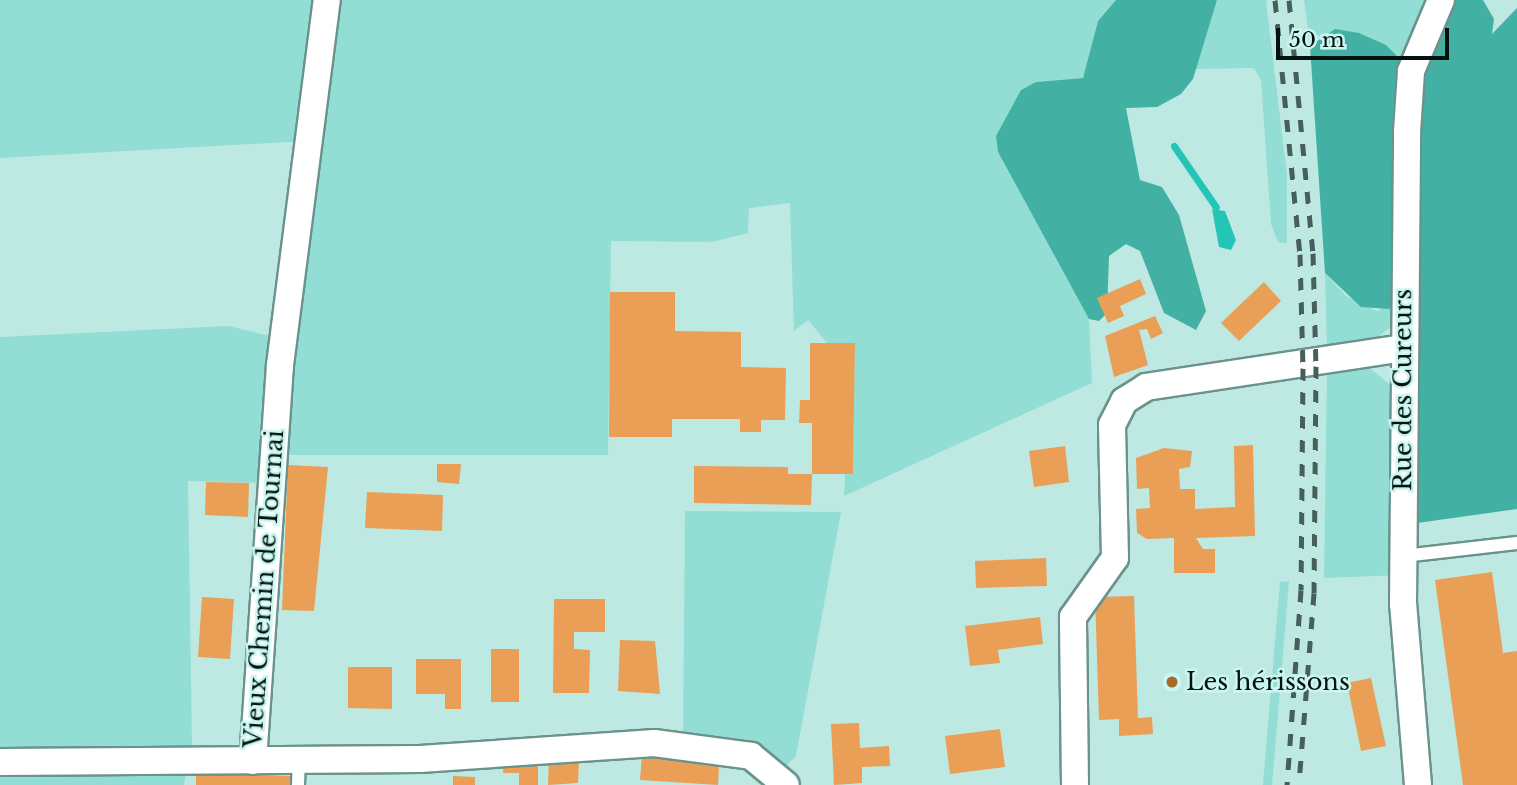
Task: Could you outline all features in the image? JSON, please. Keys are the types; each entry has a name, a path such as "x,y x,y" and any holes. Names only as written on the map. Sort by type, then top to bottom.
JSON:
{"street":[{"name":"Vieux Chemin de Tournai","path":"327,0 275,416 253,761 299,773 683,744 751,756 786,785"},
{"name":"Rue des Cureurs","path":"1418,785 1405,674 1402,556 1403,348 1411,71 1441,0"},
{"path":"1075,785 1073,617 1115,558 1112,425 1124,401 1146,387 1403,348"},
{"path":"0,762 253,761"}],"lane":[{"path":"1402,556 1517,543"}],"shaded area":[{"path":"0,0 1116,0 1098,21 1083,78 1036,82 998,152 1089,319 1092,383 844,496 845,474 853,474 855,344 827,343 808,320 794,331 790,203 749,208 748,233 712,242 611,241 608,455 272,455 270,483 188,481 192,743 184,785 0,785 0,337 228,326 283,339 308,141 0,158"},
{"path":"1116,0 1217,0 1193,79 1181,94 1157,107 1126,108 1140,180 1162,187 1179,215 1206,311 1196,330 1164,313 1140,251 1126,244 1109,256 1107,313 1099,321 1089,319 998,152 996,136 1021,90 1036,82 1083,78 1098,21"},
{"path":"1217,0 1266,0 1287,175 1287,243 1278,242 1271,224 1261,80 1254,68 1195,69"},
{"path":"1304,0 1441,0 1411,71 1317,35 1310,46"},
{"path":"1441,0 1483,0 1494,19 1492,34 1517,8 1517,509 1403,525 1400,300 1389,309 1361,307 1325,273 1310,46 1335,29 1359,33 1386,45 1411,70"},
{"path":"1212,209 1225,211 1236,240 1231,250 1219,247"},
{"path":"1325,273 1346,296 1377,311 1400,300 1392,326 1367,346 1327,353"},
{"path":"1327,366 1371,369 1395,389 1402,575 1324,578"},
{"path":"685,511 841,512 796,756 779,773 683,744"},
{"path":"1289,581 1272,785 1263,785 1280,582"}],"building":[{"path":"1140,279 1146,294 1120,306 1124,316 1108,323 1097,298"},
{"path":"1264,282 1281,301 1239,341 1221,323"},
{"path":"610,292 675,292 675,331 741,332 741,367 786,368 785,420 761,420 761,432 740,432 740,419 672,419 672,437 609,437"},
{"path":"1155,316 1163,333 1151,339 1147,329 1139,330 1148,365 1114,377 1105,336"},
{"path":"810,343 855,343 853,474 812,474 812,423 799,423 800,400 810,400"},
{"path":"1253,445 1255,536 1196,538 1203,549 1215,549 1215,573 1174,573 1174,538 1147,539 1137,533 1136,509 1150,508 1149,488 1137,489 1136,458 1164,448 1192,451 1190,467 1179,469 1180,489 1195,489 1195,509 1235,507 1234,446"},
{"path":"1065,446 1069,482 1034,487 1029,451"},
{"path":"437,464 461,464 459,484 437,482"},
{"path":"288,465 328,467 314,611 282,610"},
{"path":"694,466 788,467 788,474 812,474 811,505 694,503"},
{"path":"206,482 249,483 248,517 205,515"},
{"path":"367,492 443,495 442,531 365,528"},
{"path":"1046,558 1047,586 976,588 975,561"},
{"path":"1492,572 1503,653 1517,651 1517,785 1463,785 1435,580"},
{"path":"1134,596 1138,718 1152,717 1153,734 1119,736 1119,719 1099,720 1095,597"},
{"path":"202,597 234,599 230,659 198,657"},
{"path":"554,599 605,599 605,632 574,632 574,649 590,650 589,693 553,693"},
{"path":"1040,617 1043,644 998,650 1000,663 970,666 965,626"},
{"path":"620,640 655,641 660,694 618,691"},
{"path":"491,649 519,649 519,702 491,702"},
{"path":"416,659 461,659 461,709 445,709 445,694 416,694"},
{"path":"348,667 392,667 392,709 348,708"},
{"path":"1371,678 1386,746 1361,751 1347,683"},
{"path":"859,723 860,748 889,746 890,766 862,767 862,783 834,785 831,724"},
{"path":"1000,729 1005,767 950,774 945,736"},
{"path":"642,754 701,758 701,765 719,766 718,785 640,780"},
{"path":"549,758 579,759 578,783 548,785"},
{"path":"538,759 538,785 519,785 519,773 503,773 504,760"},
{"path":"196,773 292,776 291,785 196,785"},
{"path":"453,776 475,777 475,785 453,785"}],"waterway":[{"path":"1174,146 1216,207"}],"railway":[{"path":"1275,0 1300,254 1303,368 1301,590 1287,785"},
{"path":"1289,0 1313,253 1316,366 1314,593 1299,785"}],"place":[{"name":"Les hérissons","path":"1172,682"}]}
